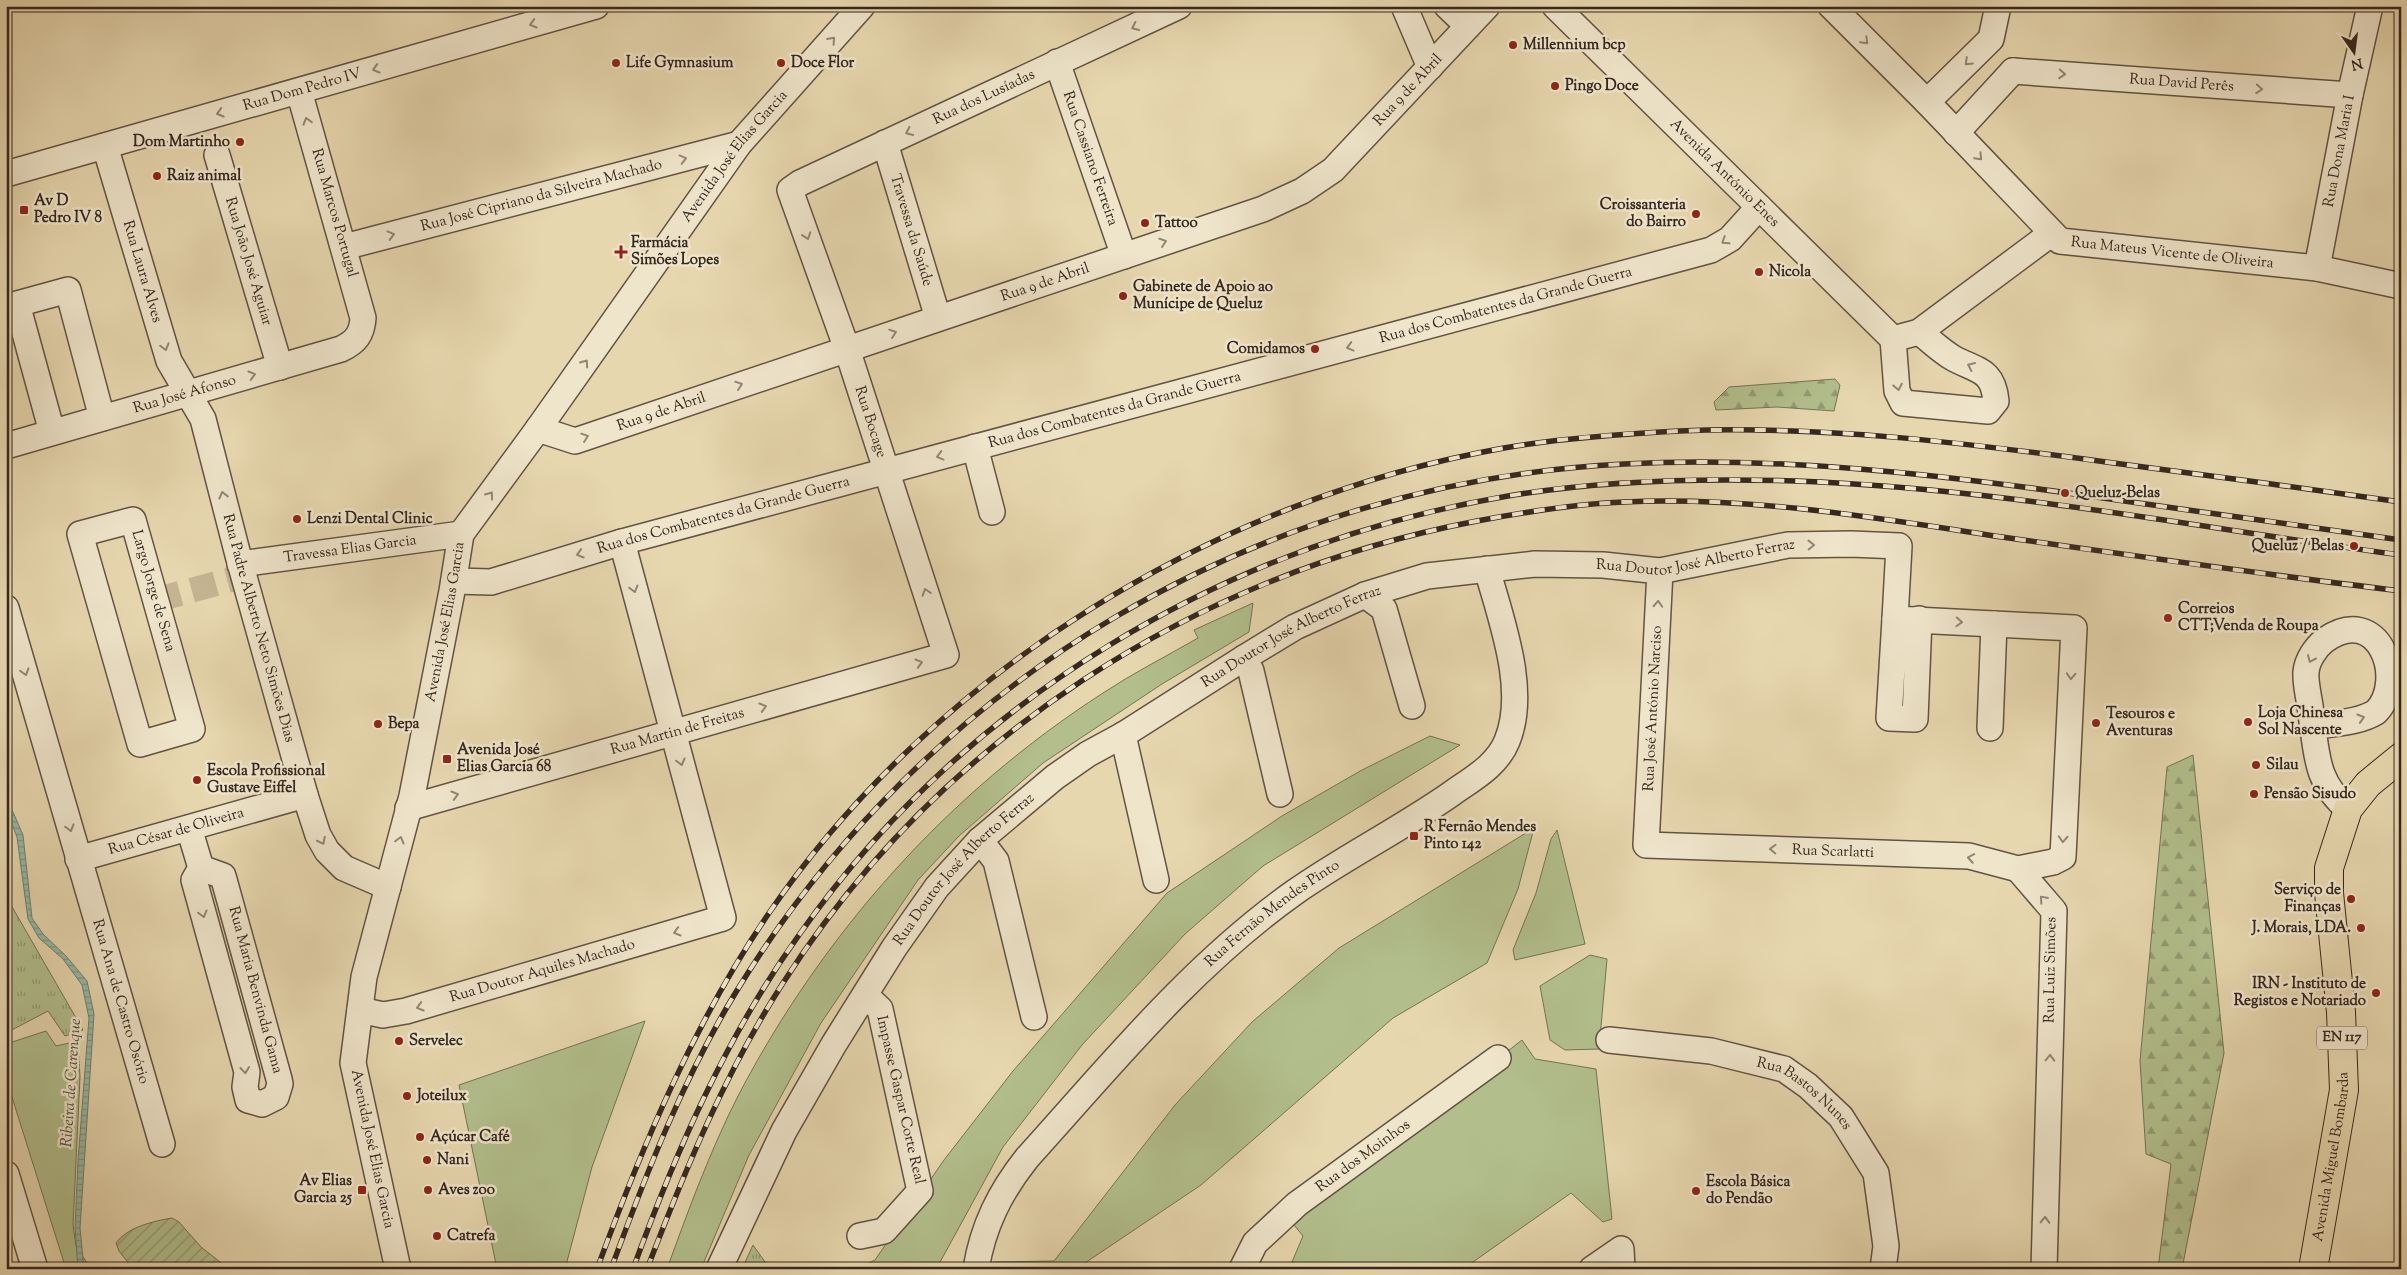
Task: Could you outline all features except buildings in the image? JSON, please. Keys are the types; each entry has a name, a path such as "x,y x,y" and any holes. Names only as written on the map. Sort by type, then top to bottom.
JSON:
{"main road":[{"name":"Avenida Miguel Bombarda","path":"2313,1269 2344,1090 2341,1012 2328,868 2348,809 2368,784 2401,758"}],"street":[{"name":"Rua Dom Pedro IV","path":"6,174 596,6"},
{"name":"Avenida José Elias Garcia","path":"398,1269 353,1064 364,976 408,808 454,581 461,534 538,429 739,144 862,6"},
{"name":"Rua dos Lusíadas","path":"790,190 800,183 1180,6"},
{"path":"1404,6 1430,67"},
{"path":"1447,6 1468,26"},
{"name":"Rua 9 de Abril","path":"538,429 575,440 1263,209 1302,192 1333,170 1487,6"},
{"name":"Avenida António Enes","path":"1555,6 1893,339"},
{"name":"Rua Mateus Vicente de Oliveira","path":"1831,6 1927,102 2060,241 2317,268 2401,286"},
{"path":"1927,102 1991,39 1998,6"},
{"name":"Rua Dona Maria I","path":"2317,268 2350,95 2370,6"},
{"path":"1956,133 2013,71 1991,39"},
{"name":"Rua Cassiano Ferreira","path":"1057,62 1124,256"},
{"name":"Rua David Perês","path":"2013,71 2350,95"},
{"name":"Rua Marcos Portugal","path":"299,91 363,318 359,336"},
{"name":"Travessa da Saúde","path":"885,143 938,318"},
{"name":"Rua José Cipriano da Silveira Machado","path":"344,247 739,144"},
{"name":"Rua Laura Alves","path":"105,146 169,361 189,393"},
{"name":"Rua João José Aguiar","path":"217,155 280,367"},
{"name":"Rua Bocage","path":"790,190 847,349 946,655"},
{"name":"Rua dos Combatentes da Grande Guerra","path":"454,581 491,582 622,542 1711,250 1730,239 1759,207"},
{"path":"1919,332 1952,357 1983,372 1995,386 1996,401 1988,411 1903,403 1897,391 1893,339 1919,332 2052,233"},
{"path":"52,432 16,304 68,290 102,418"},
{"name":"Rua José Afonso","path":"6,446 341,349 352,344 359,336"},
{"name":"Rua Padre Alberto Neto Simões Dias","path":"189,393 203,419 240,564 318,835 327,851 344,868 388,887"},
{"path":"975,447 992,512"},
{"name":"Largo Jorge de Sena","path":"133,520 192,729 140,744 80,534 133,520"},
{"name":"Travessa Elias Garcia","path":"240,564 461,534"},
{"path":"622,542 673,733"},
{"name":"Rua Doutor José Alberto Ferraz","path":"719,1269 784,1131 834,1044 866,996 894,948 937,887 980,840 1055,777 1088,754 1123,735 1295,627 1365,595 1427,576 1535,564 1660,570 1788,546 1851,544 1899,546 1907,619 2074,628 2063,857 2053,862 2018,869"},
{"name":"Rua Fernão Mendes Pinto","path":"976,1269 984,1231 992,1212 1014,1175 1053,1129 1197,973 1246,930 1296,891 1416,819 1490,767 1507,742 1515,712 1515,694 1512,670 1487,569"},
{"name":"Rua José António Narciso","path":"1646,845 1660,570"},
{"path":"1365,595 1384,609 1412,706"},
{"name":"Rua Ana de Castro Osório","path":"6,608 162,1144"},
{"path":"1990,728 1994,624"},
{"name":"Rua Martin de Freitas","path":"408,808 946,655"},
{"path":"1244,658 1251,671 1280,794"},
{"path":"2313,727 2320,771 2327,789 2348,809"},
{"name":"Rua Doutor Aquiles Machado","path":"360,1010 383,1015 406,1011 723,918 673,733"},
{"path":"1123,735 1156,880"},
{"name":"Rua César de Oliveira","path":"78,858 305,795"},
{"name":"Rua Maria Benvinda Gama","path":"189,828 201,868 194,880 247,1072 245,1087 248,1100 262,1104 276,1097 280,1084 279,1079 224,876 201,868"},
{"path":"980,840 996,861 1034,1017"},
{"name":"Rua Scarlatti","path":"1646,845 1968,856 2018,869"},
{"name":"Rua Luiz Simões","path":"2018,869 2054,911 2044,1269"},
{"name":"Impasse Gaspar Corte Real","path":"860,1236 884,1231 920,1191 880,1009 866,996"},
{"name":"Rua Bastos Nunes","path":"1609,1040 1711,1051 1784,1070 1808,1086 1840,1117 1876,1173 1886,1246 1883,1269"},
{"name":"Rua dos Moinhos","path":"1242,1269 1255,1244 1297,1204 1498,1058"},
{"path":"8,1186 35,1269"},
{"path":"1592,1269 1621,1249 1622,1269"}],"green space":[{"path":"1835,379 1840,385 1834,411 1777,407 1716,410 1714,402 1729,387"},
{"path":"1253,603 1249,632 1162,684 1043,763 959,836 918,880 821,1023 749,1155 701,1269 667,1269 691,1203 718,1138 738,1096 772,1036 809,978 850,923 894,871 942,821 993,775 1046,732 1114,686 1198,638 1194,630"},
{"path":"1430,736 1460,745 1263,866 1185,934 1082,1045 1003,1147 939,1264 934,1269 856,1269 875,1260 944,1160 1013,1071 1167,893 1282,816 1362,770"},
{"path":"2193,755 2224,1053 2182,1269 2158,1269 2171,1164 2146,1154 2140,1061 2167,767"},
{"path":"6,826 12,836 11,905 83,1030 65,1036 48,1011 6,1033"},
{"path":"1534,828 1518,889 1487,963 1393,1018 1201,1185 1076,1269 994,1269 993,1262 1054,1261 1175,1105 1252,1022 1339,948"},
{"path":"1557,830 1585,944 1515,960 1513,950 1536,893 1551,839"},
{"path":"1590,955 1607,959 1599,1049 1565,1050 1550,1040 1540,986"},
{"path":"645,1021 592,1167 565,1269 497,1269 459,1085"},
{"path":"46,1031 56,1046 78,1041 80,1077 73,1225 76,1246 91,1269 66,1269 6,1078 6,1044"},
{"path":"1522,1040 1535,1059 1596,1069 1612,1219 1603,1222 1571,1193 1463,1269 1289,1269 1303,1236 1294,1225 1339,1184"},
{"path":"172,1218 179,1222 201,1247 229,1269 133,1269 119,1251 116,1243 121,1237 134,1229 149,1223"},
{"path":"753,1245 770,1269 742,1269"}],"shaded area":[{"path":"6,796 23,835 32,918 43,934 66,956 87,981 94,1014 80,1228 84,1269 78,1269 75,1227 89,1018 82,985 63,959 39,938 28,919 17,837 6,809"}],"tunnel":[{"path":"156,600 244,576"}],"railway":[{"path":"597,1269 652,1130 672,1085 717,997 769,913 836,826 913,745 999,673 1091,609 1189,554 1291,508 1397,473 1504,448 1613,435 1733,430 1840,433 1947,442 2401,502"},
{"path":"611,1269 652,1163 699,1059 736,992 814,880 903,780 1004,693 1114,618 1232,557 1358,510 1489,479 1624,464 1682,462 1799,465 1915,474 2031,488 2401,540"},
{"path":"633,1269 685,1138 748,1014 799,935 866,850 940,774 1022,705 1110,645 1203,594 1301,552 1403,519 1508,496 1615,483 1724,480 1872,485 2024,500 2401,555"},
{"path":"647,1269 676,1195 724,1087 762,1018 783,983 846,895 917,815 996,744 1082,681 1174,627 1271,582 1372,546 1477,521 1587,505 1671,501 1719,502 1813,510 2401,591"}],"place":[{"name":"Millennium bcp","path":"1513,45"},
{"name":"Life Gymnasium","path":"616,63"},
{"name":"Doce Flor","path":"781,63"},
{"name":"Pingo Doce","path":"1555,86"},
{"name":"Dom Martinho","path":"240,142"},
{"name":"Raiz animal","path":"157,176"},
{"name":"Av D Pedro IV 8","path":"24,210"},
{"name":"Croissanteria do Bairro","path":"1696,214"},
{"name":"Tattoo","path":"1145,223"},
{"name":"Farmácia Simões Lopes","path":"621,252"},
{"name":"Nicola","path":"1759,272"},
{"name":"Gabinete de Apoio ao Munícipe de Queluz","path":"1123,296"},
{"name":"Comidamos","path":"1315,349"},
{"name":"Queluz-Belas","path":"2065,493"},
{"name":"Lenzi Dental Clinic","path":"297,519"},
{"name":"Queluz / Belas","path":"2354,546"},
{"name":"Correios CTT;Venda de Roupa","path":"2168,618"},
{"name":"Loja Chinesa Sol Nascente","path":"2248,722"},
{"name":"Tesouros e Aventuras","path":"2096,723"},
{"name":"Bepa","path":"378,724"},
{"name":"Avenida José Elias Garcia 68","path":"447,759"},
{"name":"Silau","path":"2256,765"},
{"name":"Escola Profissional Gustave Eiffel","path":"197,780"},
{"name":"Pensão Sisudo","path":"2254,794"},
{"name":"R Fernão Mendes Pinto 142","path":"1414,836"},
{"name":"Serviço de Finanças","path":"2351,899"},
{"name":"J. Morais, LDA.","path":"2361,928"},
{"name":"IRN - Instituto de Registos e Notariado","path":"2376,993"},
{"name":"Servelec","path":"399,1041"},
{"name":"Joteilux","path":"407,1096"},
{"name":"Açúcar Café","path":"420,1137"},
{"name":"Nani","path":"427,1160"},
{"name":"Av Elias Garcia 25","path":"362,1190"},
{"name":"Aves zoo","path":"428,1190"},
{"name":"Escola Básica do Pendão","path":"1696,1191"},
{"name":"Catrefa","path":"437,1236"}],"water label":[{"name":"Ribeira de Carenque","path":"72,1083"}]}
